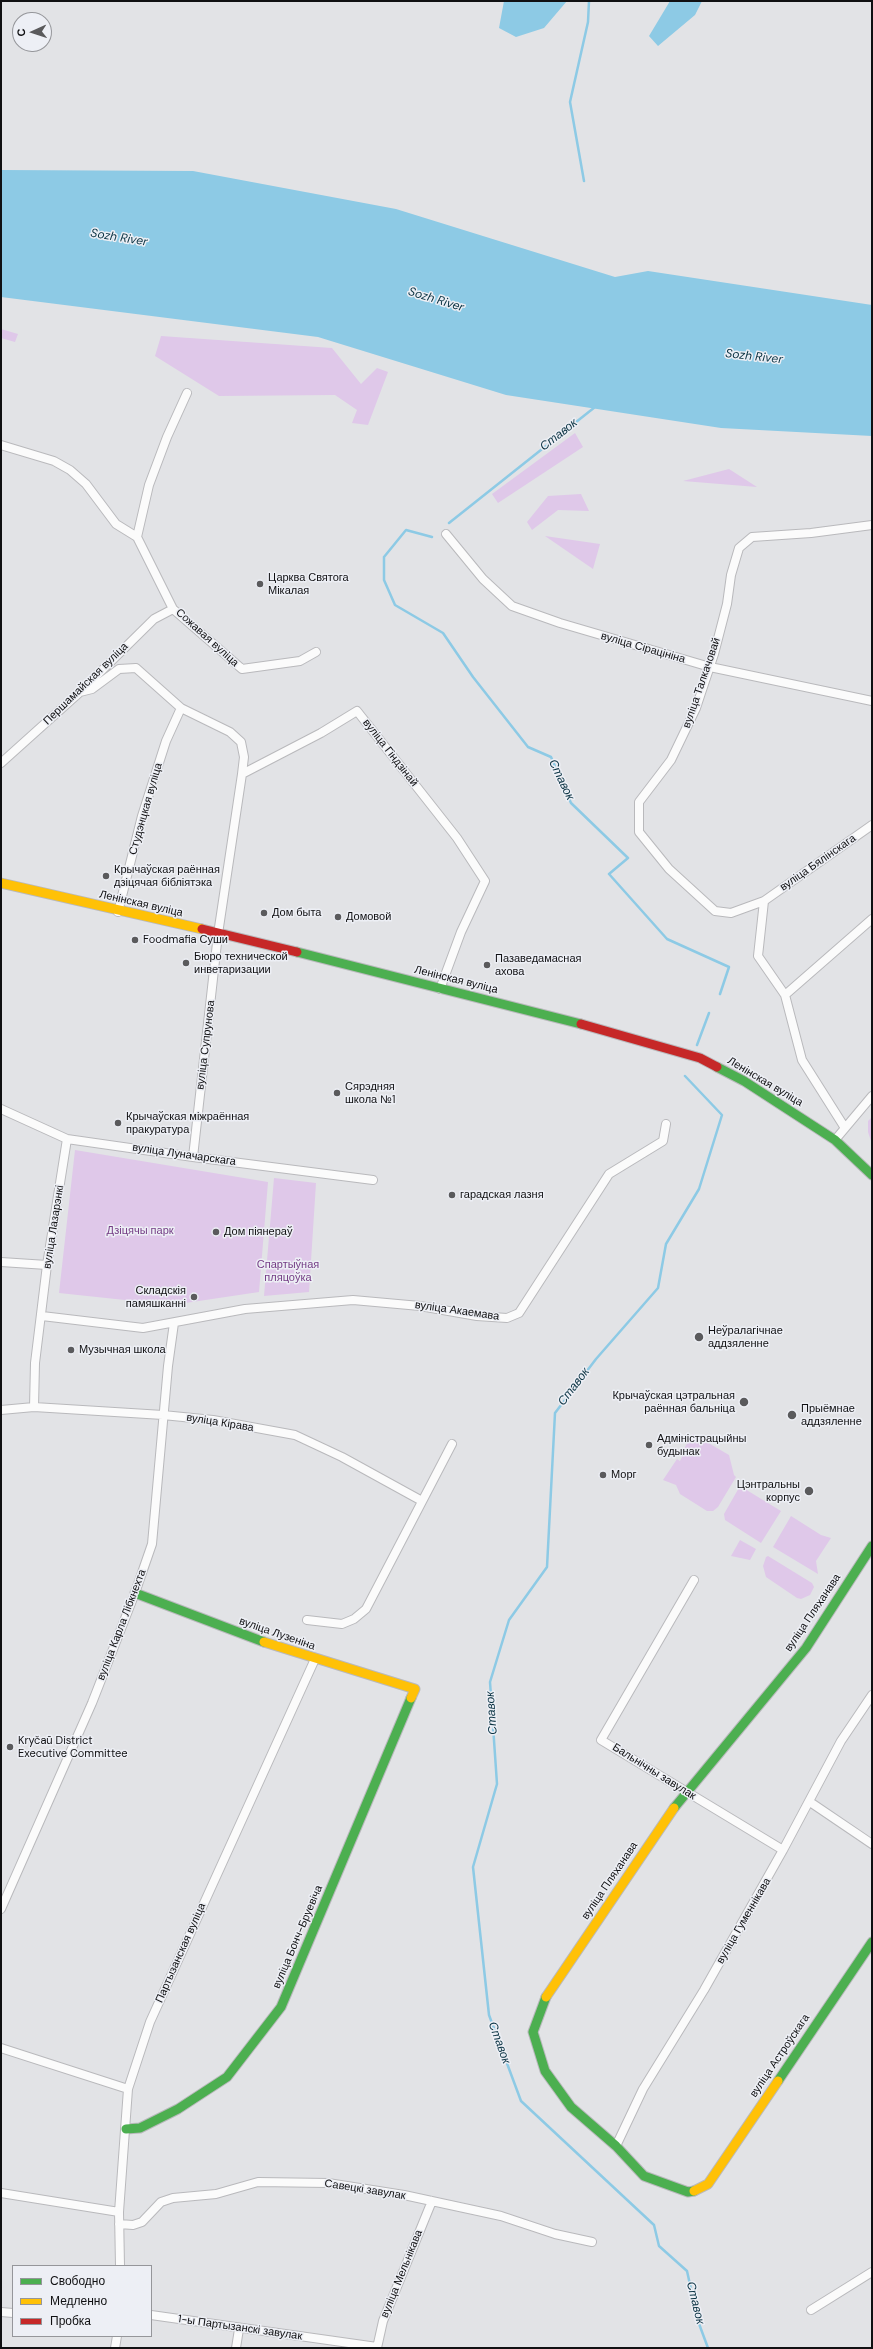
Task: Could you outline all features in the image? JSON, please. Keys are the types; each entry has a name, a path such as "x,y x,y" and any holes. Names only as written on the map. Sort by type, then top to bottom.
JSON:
{"street":[{"path":"1,445 54,461 70,470 86,484 116,524 137,537 154,471 187,393"},
{"name":"вуліца Талкачовай","path":"715,911 669,869 639,832 639,802 670,760 683,737 696,708 710,667 739,548 752,537 811,533 872,525"},
{"name":"вуліца Сірацініна","path":"446,534 483,579 512,606 560,623 710,667 872,701"},
{"name":"Сожавая вуліца","path":"137,537 173,609 242,669 300,661 316,652"},
{"name":"Першамайская вуліца","path":"1,763 80,692 154,618 173,609"},
{"path":"80,692 92,689 119,669 136,668 181,708 230,732 241,742 244,757 242,774"},
{"name":"Студэнцкая вуліца","path":"118,912 142,816 166,741 181,708"},
{"name":"вуліца Гіндзінай","path":"242,774 321,733 357,711 457,838 485,881 461,932 440,989"},
{"name":"вуліца Супрунова","path":"193,1157 218,934 242,774"},
{"name":"вуліца Бялінскага","path":"715,911 731,914 764,901 872,825"},
{"name":"Ленінская вуліца","path":"1,883 118,912 329,959 440,989 626,1035 700,1058 744,1081 835,1140 872,1175"},
{"path":"764,901 758,956 785,995 802,1060 845,1128"},
{"path":"785,995 872,919"},
{"path":"835,1140 872,1096"},
{"name":"вуліца Луначарскага","path":"1,1108 67,1139 373,1180"},
{"name":"вуліца Акаемава","path":"42,1316 143,1328 245,1309 353,1300 420,1306 477,1316 507,1318 519,1312 609,1174 662,1141 666,1124"},
{"name":"вуліца Лазарэнкі","path":"34,1407 35,1364 47,1265 67,1139"},
{"path":"1,1262 47,1265"},
{"name":"вуліца Карла Лібкнехта","path":"2,1905 92,1703 152,1544 163,1415 174,1323"},
{"name":"вуліца Кірава","path":"1,1410 34,1407 163,1415 213,1420 295,1435 349,1461 422,1502"},
{"path":"307,1620 342,1624 354,1619 366,1609 452,1444"},
{"name":"вуліца Пляханава","path":"708,2184 699,2190 688,2192 659,2183 644,2176 616,2146 571,2107 545,2071 533,2032 543,2001 686,1793 806,1648 872,1546"},
{"name":"Бальнічны завулак","path":"694,1580 601,1740 686,1793 783,1850"},
{"name":"вуліца Лузеніна","path":"135,1592 260,1641 415,1689"},
{"name":"Партызанская вуліца","path":"120,2265 119,2212 128,2089 150,2022 315,1659"},
{"name":"вуліца Бонч-Бруевіча","path":"126,2129 140,2128 178,2109 227,2077 281,2007 415,1689"},
{"name":"вуліца Гуменнікава","path":"616,2146 643,2089 704,1990 810,1802 841,1741 872,1695"},
{"path":"810,1802 872,1844"},
{"name":"вуліца Астроўскага","path":"708,2184 872,1942"},
{"path":"1,2048 128,2089"},
{"name":"Савецкі завулак","path":"119,2224 133,2225 142,2222 160,2202 173,2198 216,2194 258,2182 328,2183 432,2201 500,2216 555,2234 592,2242"},
{"path":"1,2194 119,2212"},
{"name":"вуліца Мельнікава","path":"377,2348 383,2321 432,2201"},
{"path":"811,2310 872,2272"},
{"path":"1,2312 12,2313"},
{"name":"1-ы Партызанскі завулак","path":"152,2315 377,2348"},
{"path":"236,2348 239,2329"},
{"path":"115,2348 117,2337"}],"green space":[{"path":"1,329 18,334 15,342 1,338"},
{"path":"161,336 332,348 361,384 377,368 388,372 368,425 352,423 357,410 335,395 219,396 155,356"},
{"path":"575,433 583,447 498,503 492,494"},
{"path":"729,469 757,487 683,481"},
{"path":"581,494 589,511 558,510 532,530 527,522 548,496"},
{"path":"545,536 600,544 593,569"},
{"path":"872,1117 872,1144 868,1132 868,1121"},
{"name":"Дзіцячы парк","path":"75,1150 268,1182 259,1292 172,1305 59,1293"},
{"name":"Спартыўная пляцоўка","path":"274,1178 316,1183 309,1292 264,1296"},
{"path":"693,1434 729,1455 734,1475 736,1477 718,1507 713,1511 707,1511 680,1494 676,1485 663,1480 677,1459 680,1461 682,1457 680,1455"},
{"path":"740,1486 781,1511 761,1543 725,1520 724,1514"},
{"path":"791,1516 821,1535 831,1538 816,1561 818,1574 773,1547"},
{"path":"740,1540 756,1549 750,1560 731,1556"},
{"path":"768,1556 812,1583 814,1587 810,1595 801,1599 797,1598 766,1577 763,1566 766,1557"}],"water":[{"path":"504,1 567,1 544,28 516,37 499,28"},
{"path":"670,1 702,1 695,15 658,46 649,36"},
{"name":"Sozh River","path":"1,170 193,171 396,209 615,277 648,271 872,305 872,436 721,428 506,395 318,337 1,297"}],"waterway":[{"path":"584,181 570,102 588,22 589,1"},
{"name":"Ставок","path":"449,523 595,407"},
{"name":"Ставок","path":"432,537 406,530 384,557 384,580 395,605 443,633 473,677 528,747 551,757 571,803 628,858 609,874 667,939 729,967 720,994"},
{"name":"Ставок","path":"697,1045 709,1013"},
{"name":"Ставок","path":"685,1076 722,1115 699,1189 666,1244 658,1288 596,1359 555,1413 547,1567 509,1620 490,1682 497,1784 473,1867 489,2015 521,2101 654,2225 659,2246 687,2271 698,2321 708,2348"}],"traffic: fast":[{"path":"297,952 581,1024"},
{"path":"717,1067 744,1081 835,1140 872,1175"},
{"path":"674,1808 806,1648 872,1546"},
{"path":"135,1593 264,1642"},
{"path":"126,2129 140,2128 178,2109 227,2077 281,2007 411,1698"},
{"path":"778,2081 872,1942"},
{"path":"546,1997 533,2032 545,2071 571,2107 616,2146 644,2176 688,2192 694,2191"}],"traffic: slow":[{"path":"1,883 202,929"},
{"path":"264,1642 415,1689 411,1698"},
{"path":"546,1997 674,1808"},
{"path":"694,2191 708,2184 778,2081"}],"traffic: jam":[{"path":"202,929 297,952"},
{"path":"581,1024 700,1058 717,1067"}],"place":[{"name":"Царква Святога Мікалая","path":"260,584"},
{"name":"Крычаўская раённая дзіцячая бібліятэка","path":"106,876"},
{"name":"Дом быта","path":"264,913"},
{"name":"Домовой","path":"338,917"},
{"name":"Foodmafia Суши","path":"135,940"},
{"name":"Бюро технической инветаризации","path":"186,963"},
{"name":"Пазаведамасная ахова","path":"487,965"},
{"name":"Сярэдняя школа №1","path":"337,1093"},
{"name":"Крычаўская міжраённая пракуратура","path":"118,1123"},
{"name":"гарадская лазня","path":"452,1195"},
{"name":"Дом піянераў","path":"216,1232"},
{"name":"Складскія памяшканні","path":"194,1297"},
{"name":"Неўралагічнае аддзяленне","path":"699,1337"},
{"name":"Музычная школа","path":"71,1350"},
{"name":"Крычаўская цэтральная раённая бальніца","path":"744,1402"},
{"name":"Прыёмнае аддзяленне","path":"792,1415"},
{"name":"Адміністрацыйны будынак","path":"649,1445"},
{"name":"Морг","path":"603,1475"},
{"name":"Цэнтральны корпус","path":"809,1491"},
{"name":"Kryčaŭ District Executive Committee","path":"10,1747"}]}
